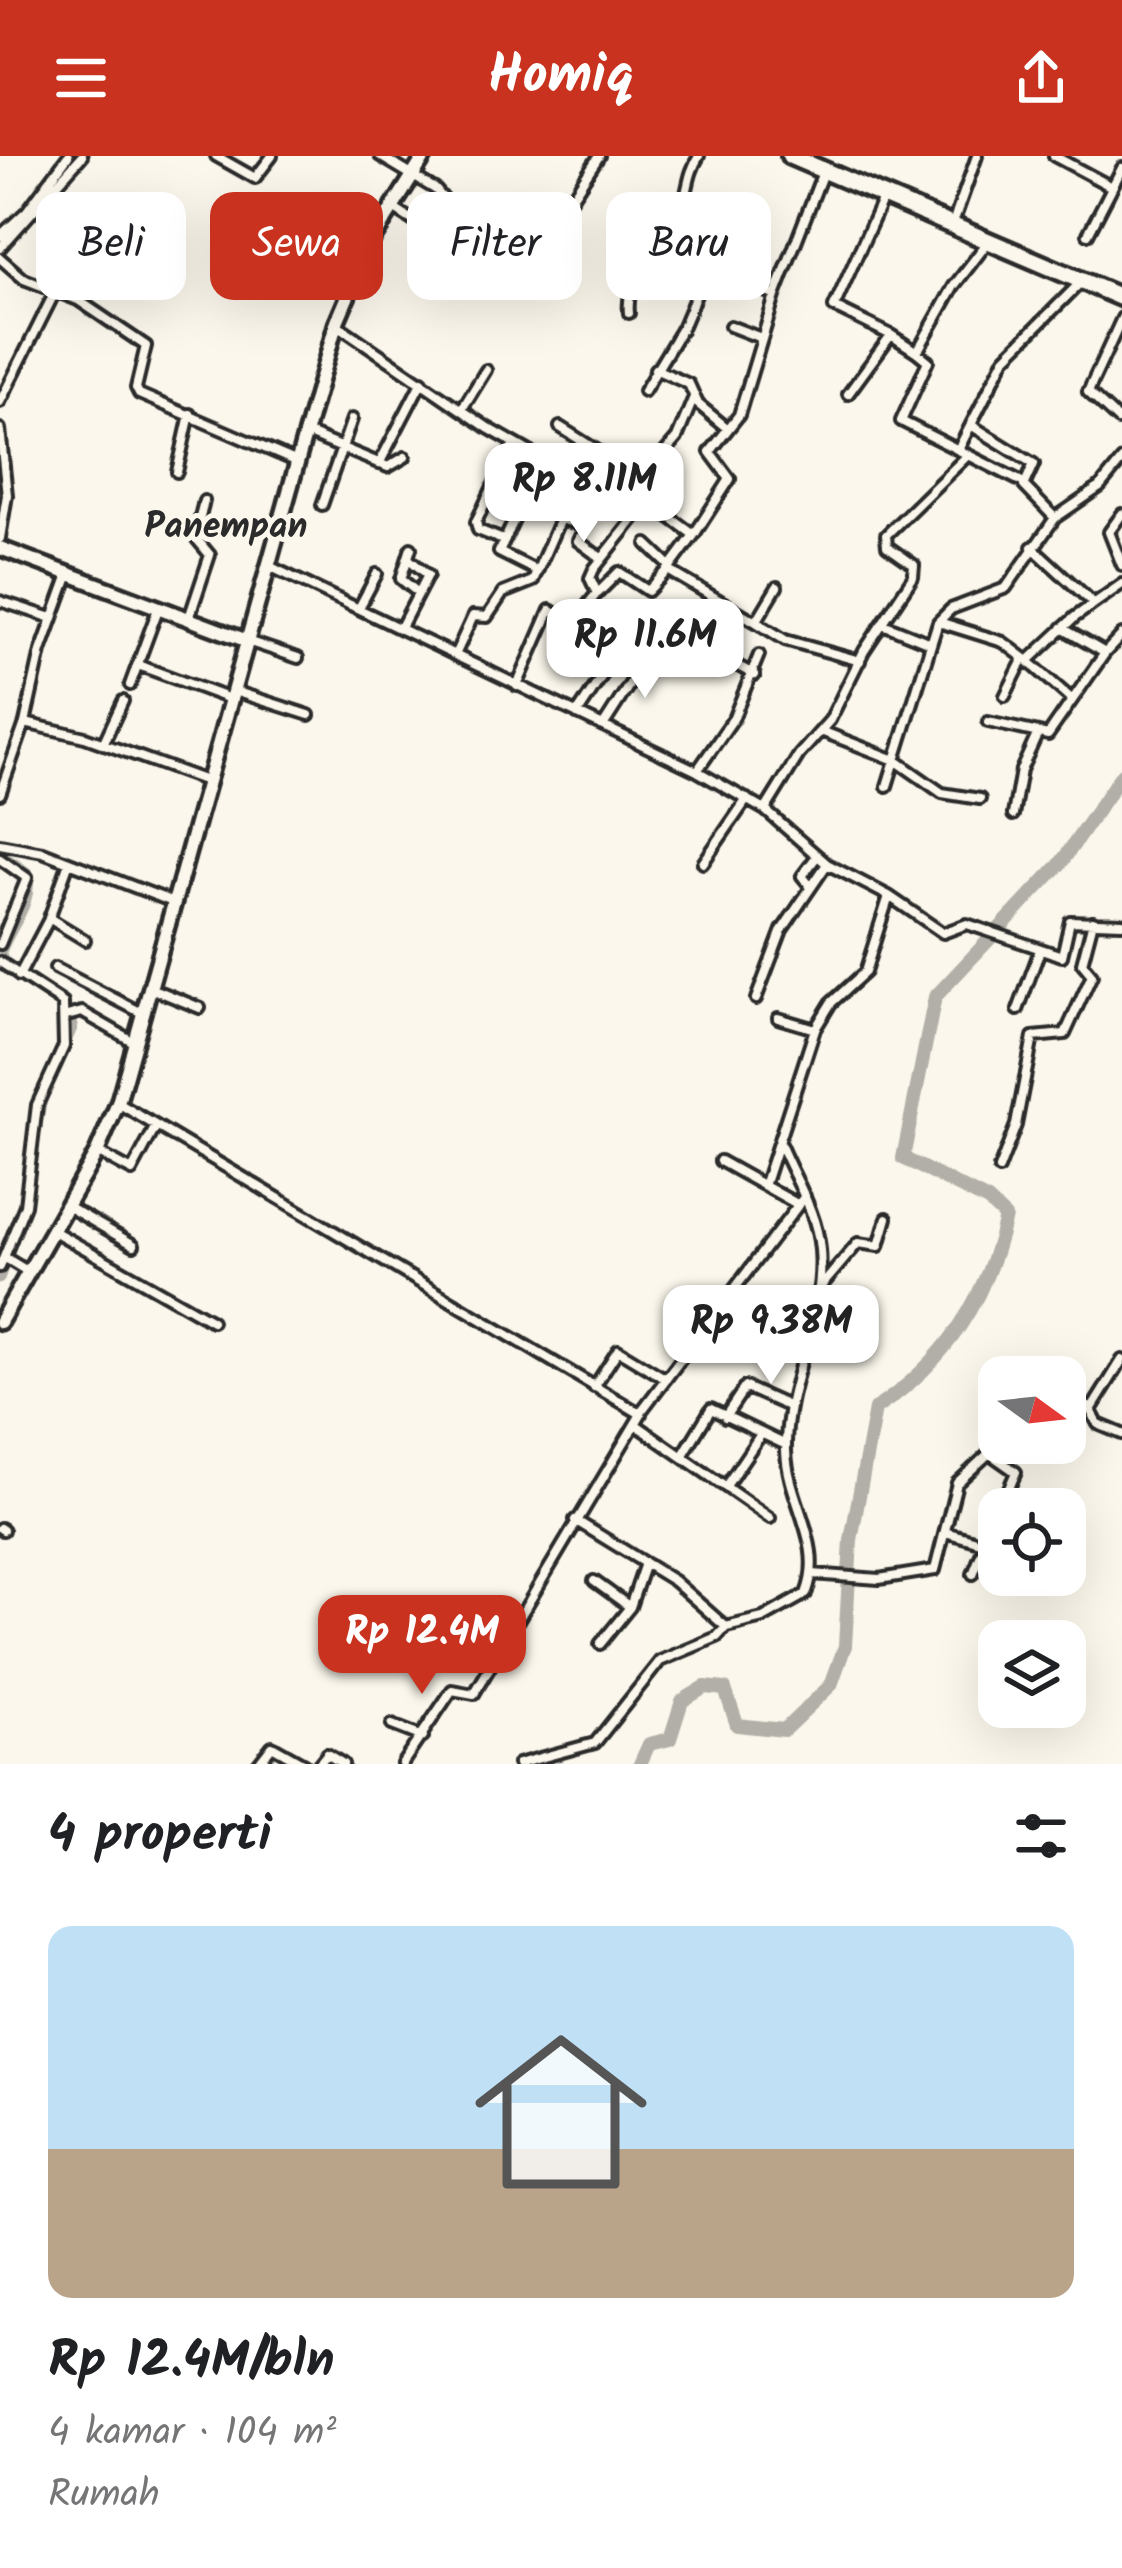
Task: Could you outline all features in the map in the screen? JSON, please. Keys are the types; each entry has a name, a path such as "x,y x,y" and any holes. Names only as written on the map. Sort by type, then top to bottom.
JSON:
{"highway":[{"path":"790,156 884,196 955,216 988,241 1122,298"},
{"path":"812,156 1122,289"}],"main road":[{"path":"0,1322 97,1152 118,1103 336,324 362,261 425,156"},
{"path":"0,548 245,640"}],"street":[{"path":"0,236 65,163 82,156"},
{"path":"216,156 255,178 272,156"},
{"path":"380,156 438,192"},
{"path":"575,192 599,156"},
{"path":"629,313 634,283 682,207 687,178 699,156"},
{"path":"955,216 977,156"},
{"path":"1054,156 1112,188"},
{"path":"36,284 24,279 0,253 29,220 65,163"},
{"path":"1088,234 1122,168"},
{"path":"573,623 617,572 648,591 694,535 730,477 710,454 742,405 775,296 824,171"},
{"path":"884,196 833,307 928,360 900,420 1024,483 1055,518"},
{"path":"392,207 407,217"},
{"path":"917,352 953,286 988,241"},
{"path":"644,391 682,328 709,264 775,296"},
{"path":"958,450 974,427 1005,358 1082,281"},
{"path":"0,402 51,300"},
{"path":"78,300 146,346 137,391 296,461"},
{"path":"1118,420 1088,392 1122,318"},
{"path":"336,324 462,409 601,493"},
{"path":"730,326 761,338"},
{"path":"848,394 890,335"},
{"path":"656,368 689,384 694,397 728,428"},
{"path":"462,409 486,370"},
{"path":"379,464 422,381"},
{"path":"632,490 676,438 694,397"},
{"path":"177,472 190,414"},
{"path":"322,505 352,419"},
{"path":"974,427 1034,464 1024,483"},
{"path":"560,428 614,460 618,480 694,535"},
{"path":"0,429 7,495 0,538"},
{"path":"304,432 379,464 392,467 405,457"},
{"path":"503,541 477,529 476,522 514,442"},
{"path":"765,810 821,731 914,570 887,546 886,535 968,455"},
{"path":"538,571 500,554 543,459"},
{"path":"887,786 938,622 951,609 1006,588 1055,518 1100,487 1120,466"},
{"path":"602,558 578,543 601,493 618,480"},
{"path":"188,620 210,555 195,537 204,500"},
{"path":"597,593 590,578 648,501"},
{"path":"1122,514 1108,532 1122,565"},
{"path":"455,655 472,616 487,617 502,593 529,586 558,521 584,526"},
{"path":"646,544 669,568 785,640 860,661"},
{"path":"1032,547 1094,603"},
{"path":"411,548 401,579 417,592"},
{"path":"400,629 428,572 410,560"},
{"path":"266,565 697,771 765,810 827,864 889,896 943,933 966,923 1064,956 1069,922 1122,923"},
{"path":"0,794 69,574"},
{"path":"359,608 377,574"},
{"path":"1005,696 1026,660 1122,584"},
{"path":"756,622 777,587"},
{"path":"0,601 52,618"},
{"path":"130,685 158,609"},
{"path":"517,686 549,611 620,655"},
{"path":"577,714 643,614 754,675"},
{"path":"938,622 1003,643 1069,698"},
{"path":"883,624 930,643"},
{"path":"1062,628 1105,653"},
{"path":"988,722 1048,735 1069,698 1122,635"},
{"path":"245,640 298,658"},
{"path":"602,726 651,651"},
{"path":"697,771 730,725 759,655"},
{"path":"138,665 309,716"},
{"path":"103,744 123,701"},
{"path":"26,723 103,744 208,782"},
{"path":"821,731 895,760 942,793 980,799"},
{"path":"1013,814 1021,770 1037,735"},
{"path":"703,863 747,799"},
{"path":"0,844 69,862 175,902"},
{"path":"812,887 802,876 817,855"},
{"path":"0,859 27,878 0,944"},
{"path":"20,972 49,919 69,862"},
{"path":"756,999 782,930 827,864"},
{"path":"765,1183 815,1030 831,1003 865,972 889,896"},
{"path":"49,919 86,940"},
{"path":"999,1169 1016,1126 1033,1037 1065,1034 1093,974 1082,963 1093,921"},
{"path":"1018,1010 1040,950"},
{"path":"0,962 58,999 70,1014 134,1043"},
{"path":"55,968 143,1013"},
{"path":"151,988 200,1008"},
{"path":"27,1271 5,1260 25,1205 34,1120 62,1052 70,1014"},
{"path":"778,1018 815,1030"},
{"path":"118,1103 640,1413"},
{"path":"97,1152 132,1171 156,1126"},
{"path":"518,1764 595,1743 657,1663 717,1637 726,1627 795,1604 806,1594 813,1547 794,1502 786,1445 790,1408 818,1291 821,1252 781,1145"},
{"path":"720,1161 801,1200"},
{"path":"402,1764 453,1690 474,1694 575,1520 638,1426 640,1413 801,1200"},
{"path":"66,1206 134,1246"},
{"path":"818,1291 856,1245 880,1246 887,1218"},
{"path":"51,1230 212,1321"},
{"path":"594,1387 618,1350 666,1378"},
{"path":"1091,1410 1122,1360"},
{"path":"725,1417 745,1387 790,1408"},
{"path":"683,1455 709,1409 759,1437 786,1445"},
{"path":"1086,1409 1091,1410"},
{"path":"1091,1410 1098,1424 1122,1434"},
{"path":"638,1426 770,1518"},
{"path":"726,1486 759,1437"},
{"path":"812,1574 859,1579 935,1570 957,1483 978,1464"},
{"path":"1002,1464 1016,1474 1009,1488"},
{"path":"575,1520 674,1581 726,1627"},
{"path":"946,1532 978,1541"},
{"path":"973,1574 978,1560"},
{"path":"600,1644 630,1607 644,1565"},
{"path":"594,1581 630,1607"},
{"path":"392,1725 423,1737"},
{"path":"258,1764 272,1746 304,1764"},
{"path":"319,1764 327,1754 343,1764"}],"waterway":[{"path":"1,515 2,470"},
{"path":"640,1764 649,1744 670,1739 682,1701 705,1687 725,1689 737,1725 784,1730 831,1685 845,1646 851,1540 875,1409 923,1371 960,1326 987,1275 1005,1217 988,1201 903,1158 935,997 1061,863 1122,774"},
{"path":"0,852 29,872 30,883 26,904 2,953 7,964"},
{"path":"25,975 63,999 74,1027 44,1096 36,1139"},
{"path":"0,1280 8,1258"}],"district":[{"name":"Panempan","path":"226,527"}]}
